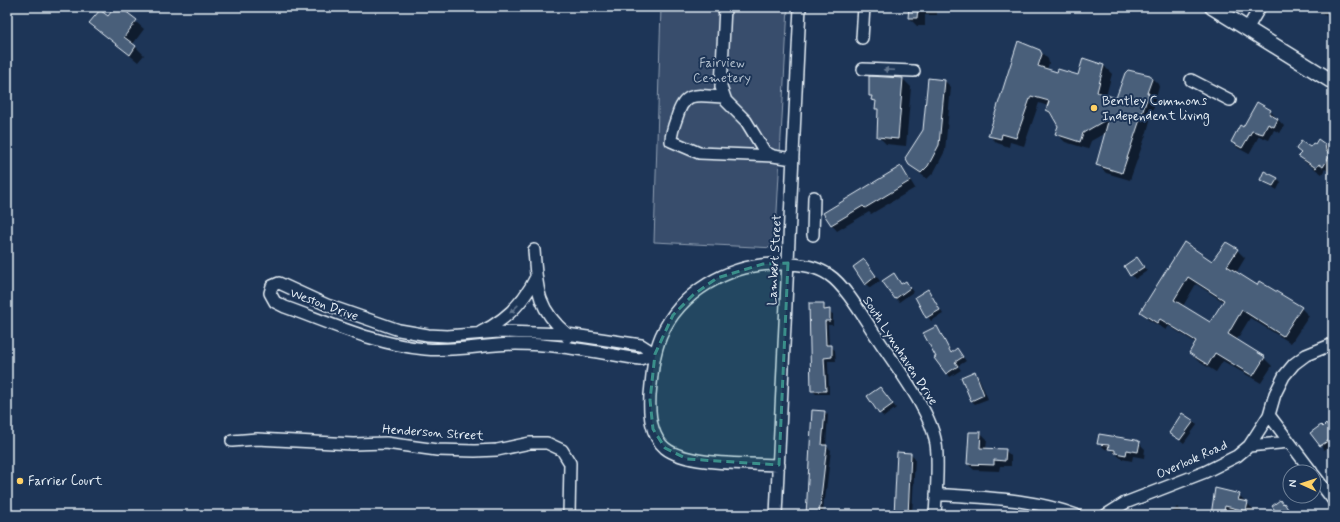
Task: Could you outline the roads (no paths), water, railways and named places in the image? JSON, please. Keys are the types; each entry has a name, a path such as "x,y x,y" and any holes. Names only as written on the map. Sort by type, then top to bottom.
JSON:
{"main road":[{"path":"1212,7 1333,82"}],"street":[{"path":"724,7 721,86 724,97 746,121 763,150 773,156"},
{"name":"Lambert Street","path":"776,515 800,7"},
{"path":"862,38 864,7"},
{"path":"1247,29 1260,7"},
{"path":"863,69 914,71"},
{"path":"1191,80 1230,100"},
{"path":"724,97 694,96 687,98 681,103 671,141 699,153 773,156 793,159"},
{"path":"813,235 814,197"},
{"path":"534,250 538,293 543,305 556,323 567,334 566,348"},
{"name":"South Lynnhaven Drive","path":"779,465 687,459 665,448 660,443 653,429 650,412 652,371 655,354 661,336 673,315 704,286 727,274 746,267 763,264 788,263 808,266 831,276 847,295 911,389 930,424 936,444 935,515"},
{"path":"476,334 492,327 515,308 525,298 536,277"},
{"name":"Weston Drive","path":"274,284 284,284 327,305 399,330 428,335 499,332 567,334 641,345 655,354 640,359 566,348 515,344 471,349 441,350 406,346 371,337 285,307 275,302 270,290 274,284"},
{"name":"Overlook Road","path":"1106,515 1125,503 1205,472 1237,456 1249,446 1269,415 1275,394 1284,376 1294,364 1306,355 1333,344"},
{"path":"1269,415 1306,464"},
{"name":"Henderson Street","path":"232,441 257,439 353,444 391,444 437,450 475,451 491,450 536,442 550,443 562,450 570,465 569,515"},
{"path":"1249,446 1289,442"},
{"path":"1322,486 1333,500"},
{"path":"936,494 1014,500 1053,507 1076,515"}],"place":[{"name":"Bentley Commons Independent living","path":"1094,108"},
{"name":"Farrier Court","path":"20,481"}],"park label":[{"name":"Fairview Cemetery","path":"722,70"}]}
